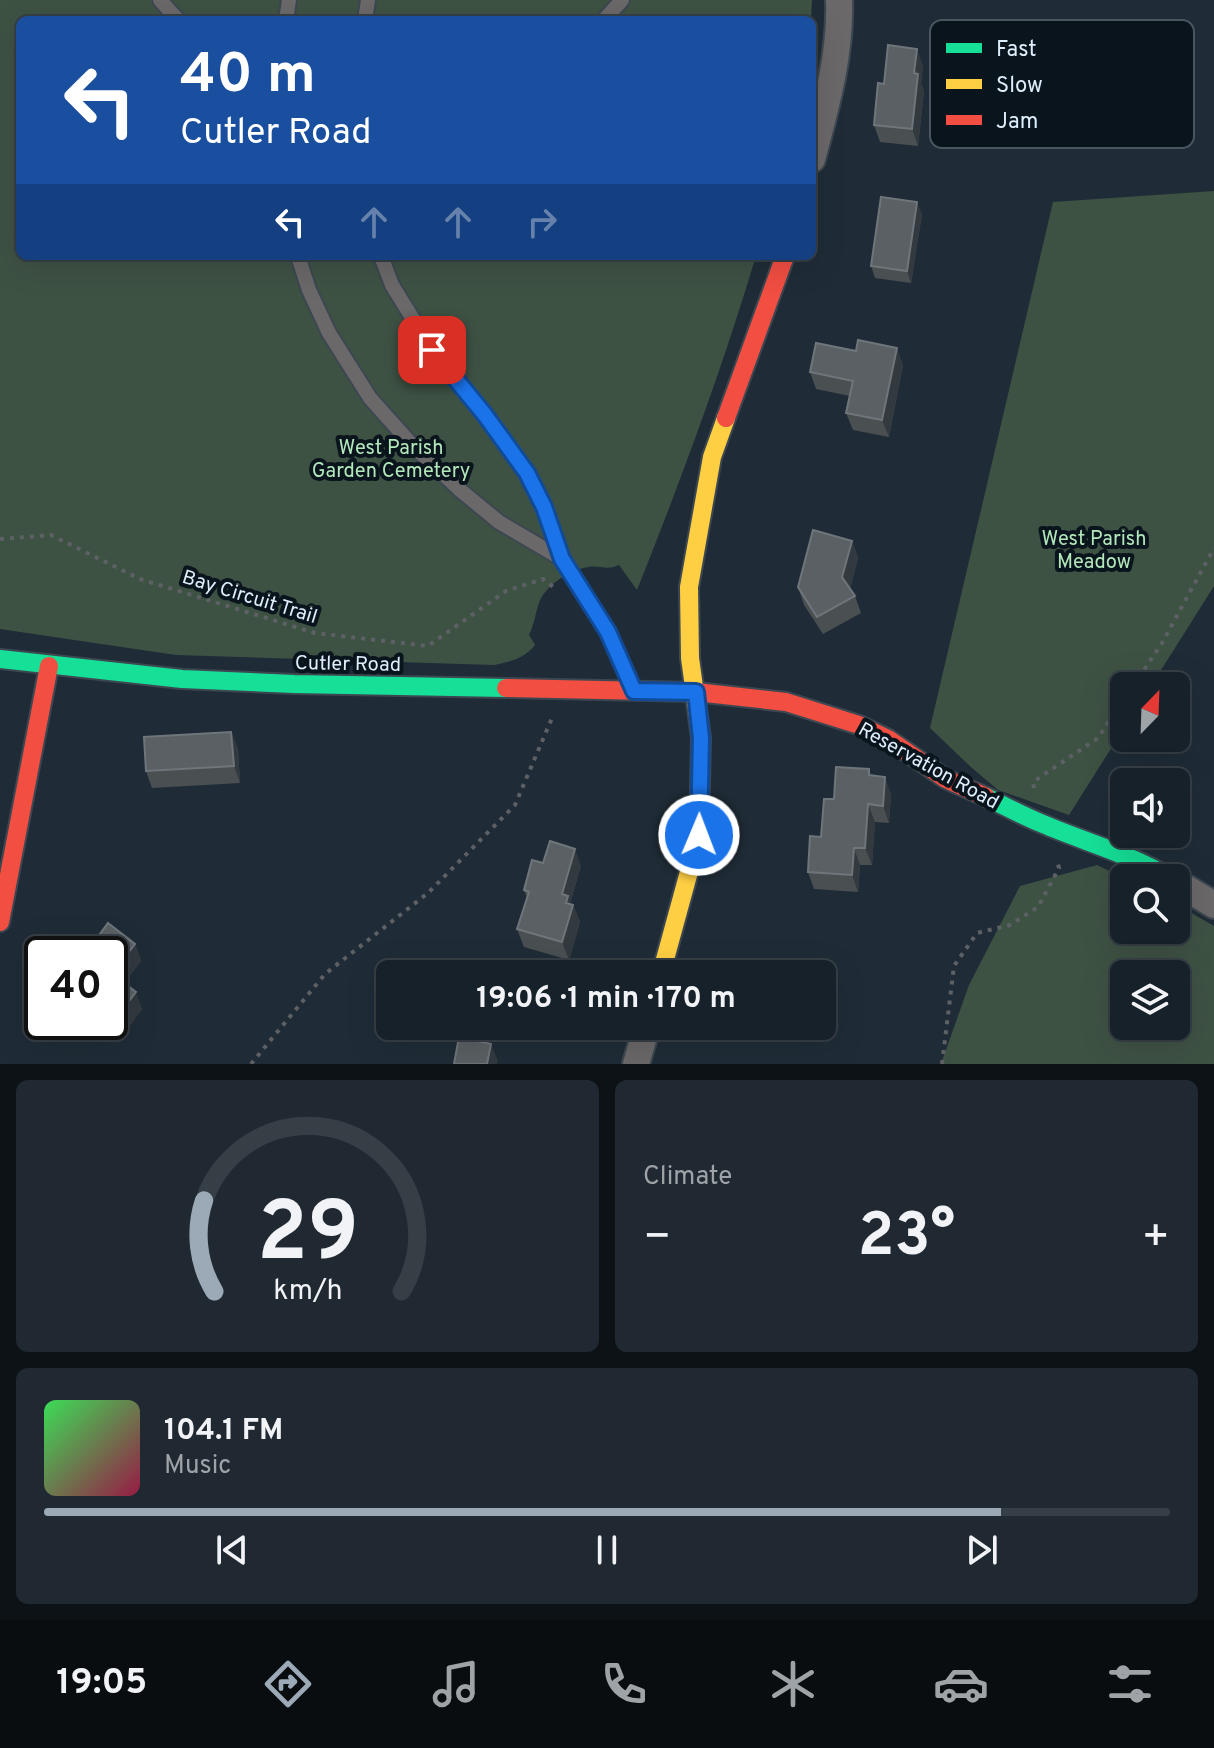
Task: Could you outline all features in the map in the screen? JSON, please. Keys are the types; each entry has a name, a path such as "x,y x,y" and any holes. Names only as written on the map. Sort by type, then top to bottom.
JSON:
{"street":[{"path":"816,144 840,26 839,0"},
{"path":"665,960 699,835 701,738 690,658 689,587 712,457 784,260"},
{"name":"Cutler Road","path":"0,659 182,679 696,692"},
{"path":"0,922 49,666"},
{"name":"Reservation Road","path":"696,692 786,702 859,725 888,739 946,779 1043,824 1143,864"},
{"path":"1190,890 1214,905"},
{"path":"636,1064 643,1040"}],"lane":[{"path":"160,0 174,16"},
{"path":"608,16 622,0"},
{"path":"299,260 329,333 370,398 412,445 489,514 562,559"},
{"path":"383,260 392,285 432,350 527,473 544,507 562,559 608,632 634,691"}],"path":[{"name":"Bay Circuit Trail","path":"0,539 51,535 140,579 315,633 428,646 506,591 543,579 565,597"},
{"path":"1142,672 1162,643 1214,548"},
{"path":"251,1064 325,974 428,893 515,805 564,690"},
{"path":"942,1064 954,966 977,933 1010,925 1038,907 1059,868 1043,824 1033,782 1098,738 1110,720"}],"green space":[{"name":"West Parish Garden Cemetery","path":"0,0 812,0 811,16 16,16 16,260 755,260 700,424 637,590 619,565 610,568 588,567 568,574 541,598 529,635 535,645 517,659 494,665 176,655 0,629"},
{"name":"West Parish Meadow","path":"1214,191 1214,586 1160,672 1110,672 1110,750 1069,815 998,790 930,728 1053,202"},
{"path":"1097,865 1110,871 1110,944 1190,944 1190,912 1214,926 1214,1064 941,1064 969,985 1020,886"}],"building":[{"path":"888,45 917,49 914,73 918,74 912,129 874,125 878,83 884,84"},
{"path":"881,197 917,202 907,271 871,266"},
{"path":"858,340 897,348 882,420 846,413 853,381 810,372 816,343 856,351"},
{"path":"813,530 852,541 842,577 855,596 817,617 798,587"},
{"path":"231,732 234,766 146,771 144,737"},
{"path":"836,767 869,769 869,775 885,777 883,806 868,804 865,848 854,848 852,875 808,872 810,836 821,837 824,799 834,799"},
{"path":"550,841 575,849 562,894 568,896 566,903 573,905 562,942 517,929 529,892 524,890 532,860 543,863"},
{"path":"108,923 125,936 98,936"},
{"path":"128,939 135,944 128,953"},
{"path":"128,986 136,992 128,1002"},
{"path":"458,1040 491,1044 487,1064 454,1064"}],"traffic: fast":[{"path":"0,659 182,679 506,688"},
{"path":"986,797 1036,821 1143,864"}],"traffic: slow":[{"path":"665,960 699,835 701,738 690,658 689,587 712,457 726,418"}],"traffic: jam":[{"path":"726,418 784,260"},
{"path":"0,922 49,666"},
{"path":"506,688 696,692 786,702 859,725 888,739 946,779 986,797"}],"route":[{"path":"432,350 527,473 544,507 562,559 608,632 634,691 696,692 701,738 699,835"}]}
